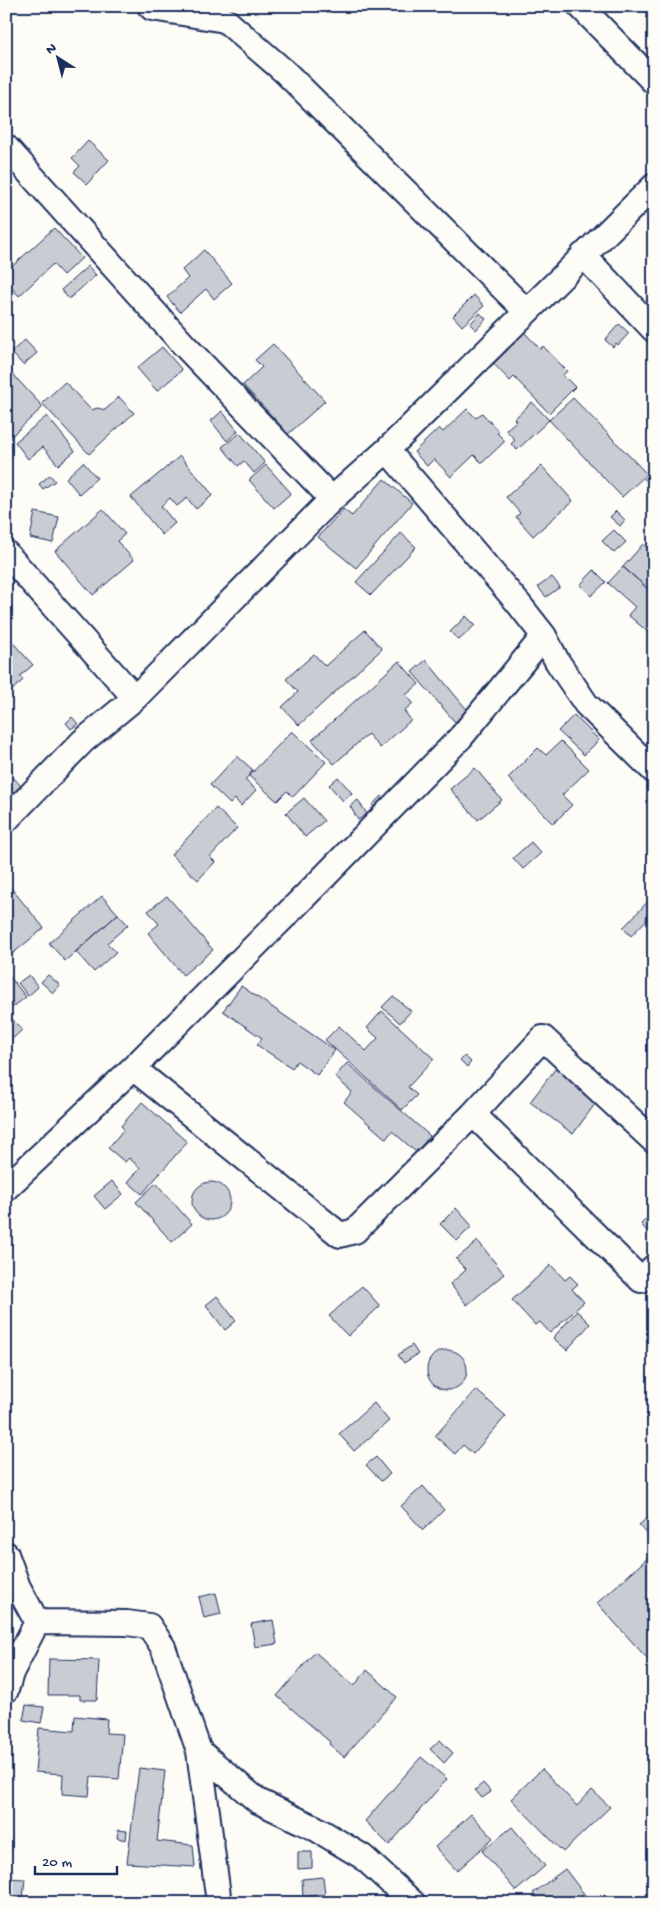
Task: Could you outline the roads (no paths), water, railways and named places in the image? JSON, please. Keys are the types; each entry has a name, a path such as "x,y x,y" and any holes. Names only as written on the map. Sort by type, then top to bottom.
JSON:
{"street":[{"path":"150,6 152,8 232,13 285,72 526,311"},
{"path":"580,6 654,82"},
{"path":"6,147 184,345 332,499"},
{"path":"6,820 83,741 135,698 332,499 387,450 654,186"},
{"path":"583,256 654,330"},
{"path":"387,450 544,636 557,660 586,704 654,771"},
{"path":"6,553 135,698"},
{"path":"6,1188 133,1068 324,877 460,737 544,636"},
{"path":"133,1068 340,1235 355,1231 473,1114 544,1038 654,1141"},
{"path":"473,1114 640,1280 654,1266"},
{"path":"6,1554 18,1587 37,1622"},
{"path":"6,1690 11,1673 37,1622"},
{"path":"37,1622 149,1626 163,1647 200,1751 219,1903"},
{"path":"200,1751 258,1801 315,1828 363,1857 413,1903"}]}
